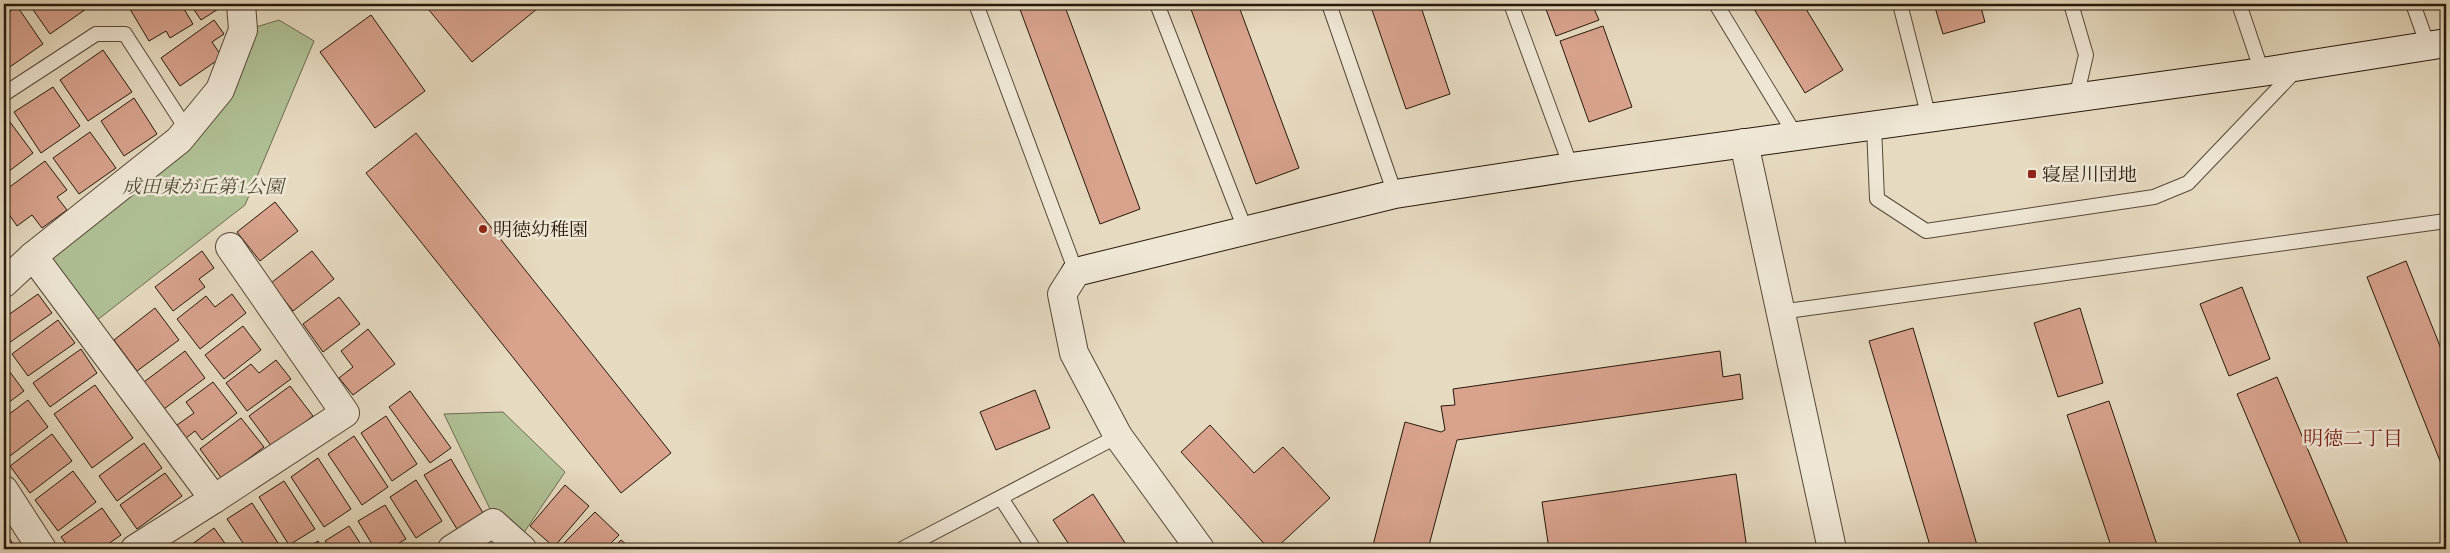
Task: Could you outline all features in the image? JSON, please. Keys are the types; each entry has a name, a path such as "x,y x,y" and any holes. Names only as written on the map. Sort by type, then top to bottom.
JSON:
{"street":[{"path":"4,283 33,256 179,140 220,90 243,30 241,4"},
{"path":"1200,549 1118,436 1074,353 1062,294 1076,272 1395,194 1571,167 2299,67 2437,44"},
{"path":"1744,143 1832,549"},
{"path":"136,549 345,413 230,247"},
{"path":"33,256 214,499"},
{"path":"4,490 42,549"},
{"path":"452,549 493,523 522,549"}],"lane":[{"path":"976,4 1076,272"},
{"path":"1157,4 1246,230"},
{"path":"1329,4 1395,194"},
{"path":"1511,4 1571,167"},
{"path":"1716,4 1796,136"},
{"path":"1900,4 1929,118"},
{"path":"2071,4 2086,55 2076,98"},
{"path":"2239,4 2262,72"},
{"path":"2413,4 2437,44"},
{"path":"4,94 96,34 125,34 187,130"},
{"path":"1874,126 1877,199 1926,231 2154,197 2188,183 2299,67"},
{"path":"1780,312 2446,221"},
{"path":"902,549 1118,436"},
{"path":"1001,498 1034,549"}],"green space":[{"name":"成田東が丘第1公園","path":"279,20 314,41 245,205 96,321 47,258 183,150 253,28"},
{"path":"503,412 565,472 521,537 490,509 444,414"}],"building":[{"path":"29,4 87,4 89,7 50,34"},
{"path":"127,4 181,4 193,24 170,38 166,31 149,41"},
{"path":"190,4 226,4 201,20"},
{"path":"424,4 543,4 472,62"},
{"path":"1018,4 1064,4 1140,209 1100,224"},
{"path":"1189,4 1238,4 1299,168 1256,184"},
{"path":"1370,4 1420,4 1450,94 1406,109"},
{"path":"1544,4 1592,4 1599,20 1556,36"},
{"path":"1751,4 1803,4 1843,70 1805,93"},
{"path":"1934,4 1980,4 1985,22 1943,34"},
{"path":"2271,4 2290,4 2273,9"},
{"path":"17,6 43,44 4,71 4,16"},
{"path":"371,15 425,91 375,128 320,52"},
{"path":"214,20 224,34 212,42 222,57 180,86 161,58"},
{"path":"1603,26 1632,107 1589,122 1560,41"},
{"path":"103,50 132,92 88,121 60,80"},
{"path":"53,87 80,126 41,153 14,112"},
{"path":"134,98 157,134 124,156 101,121"},
{"path":"4,114 33,153 4,175"},
{"path":"90,132 116,168 79,194 53,158"},
{"path":"416,133 671,453 621,493 366,173"},
{"path":"45,161 67,190 57,197 67,210 42,228 32,215 17,226 4,207 4,191"},
{"path":"275,202 298,231 260,261 237,232"},
{"path":"202,251 214,268 199,279 205,287 173,311 155,287"},
{"path":"312,251 334,279 293,311 271,283"},
{"path":"2406,261 2446,361 2446,476 2367,277"},
{"path":"2242,287 2270,359 2229,376 2200,304"},
{"path":"38,294 52,313 6,345 4,342 4,318"},
{"path":"232,294 246,313 200,349 177,319 206,296 215,307"},
{"path":"339,297 360,324 323,352 303,324"},
{"path":"155,308 179,340 137,371 114,340"},
{"path":"2080,308 2103,383 2058,397 2034,323"},
{"path":"58,320 75,343 28,376 12,354"},
{"path":"243,326 261,350 224,379 205,355"},
{"path":"1913,328 1977,545 1965,549 1931,549 1869,341"},
{"path":"368,329 395,364 353,395 339,378 353,367 341,351"},
{"path":"81,349 97,373 50,407 33,383"},
{"path":"185,351 205,378 164,409 144,382"},
{"path":"1720,351 1723,377 1740,374 1743,399 1457,440 1428,549 1372,549 1405,422 1441,432 1445,430 1441,406 1455,405 1453,389"},
{"path":"276,360 291,379 247,411 226,383 251,364 259,373"},
{"path":"4,364 24,391 4,406"},
{"path":"2277,377 2350,549 2303,549 2237,394"},
{"path":"213,382 237,413 202,440 195,431 186,438 177,425 194,413 186,402"},
{"path":"95,385 133,438 92,468 54,414"},
{"path":"290,386 313,416 272,447 249,416"},
{"path":"1035,390 1050,428 996,450 980,412"},
{"path":"410,391 451,448 430,463 389,407"},
{"path":"28,400 48,427 6,459 4,455 4,418"},
{"path":"2109,401 2158,548 2155,549 2112,549 2067,415"},
{"path":"386,416 417,464 392,481 361,433"},
{"path":"241,418 264,447 222,479 200,449"},
{"path":"1210,425 1254,473 1283,447 1330,498 1275,549 1269,549 1181,452"},
{"path":"52,434 72,461 30,493 10,466"},
{"path":"354,436 388,487 362,505 328,454"},
{"path":"144,443 162,468 117,501 99,476"},
{"path":"318,458 351,509 324,527 291,477"},
{"path":"451,459 483,513 457,529 424,475"},
{"path":"73,471 96,502 58,531 35,500"},
{"path":"165,473 182,496 137,529 120,505"},
{"path":"1736,474 1747,549 1549,549 1542,502"},
{"path":"416,480 442,521 416,538 390,497"},
{"path":"284,481 315,529 289,545 259,497"},
{"path":"565,485 589,506 554,547 530,526"},
{"path":"1093,494 1129,549 1072,549 1053,520"},
{"path":"252,503 282,549 247,549 227,519"},
{"path":"385,505 406,539 389,549 375,549 358,521"},
{"path":"102,508 121,535 101,549 70,549 61,537"},
{"path":"595,512 619,535 605,549 570,549 564,543"},
{"path":"349,526 364,549 331,549 325,541"},
{"path":"214,528 229,549 194,549 191,545"},
{"path":"4,531 17,549 4,549"},
{"path":"621,540 632,549 612,549"},
{"path":"318,541 323,549 305,549"}],"place":[{"name":"寝屋川団地","path":"2032,174"},
{"name":"明徳幼稚園","path":"483,229"}],"district":[{"name":"明徳二丁目","path":"2353,438"}]}
